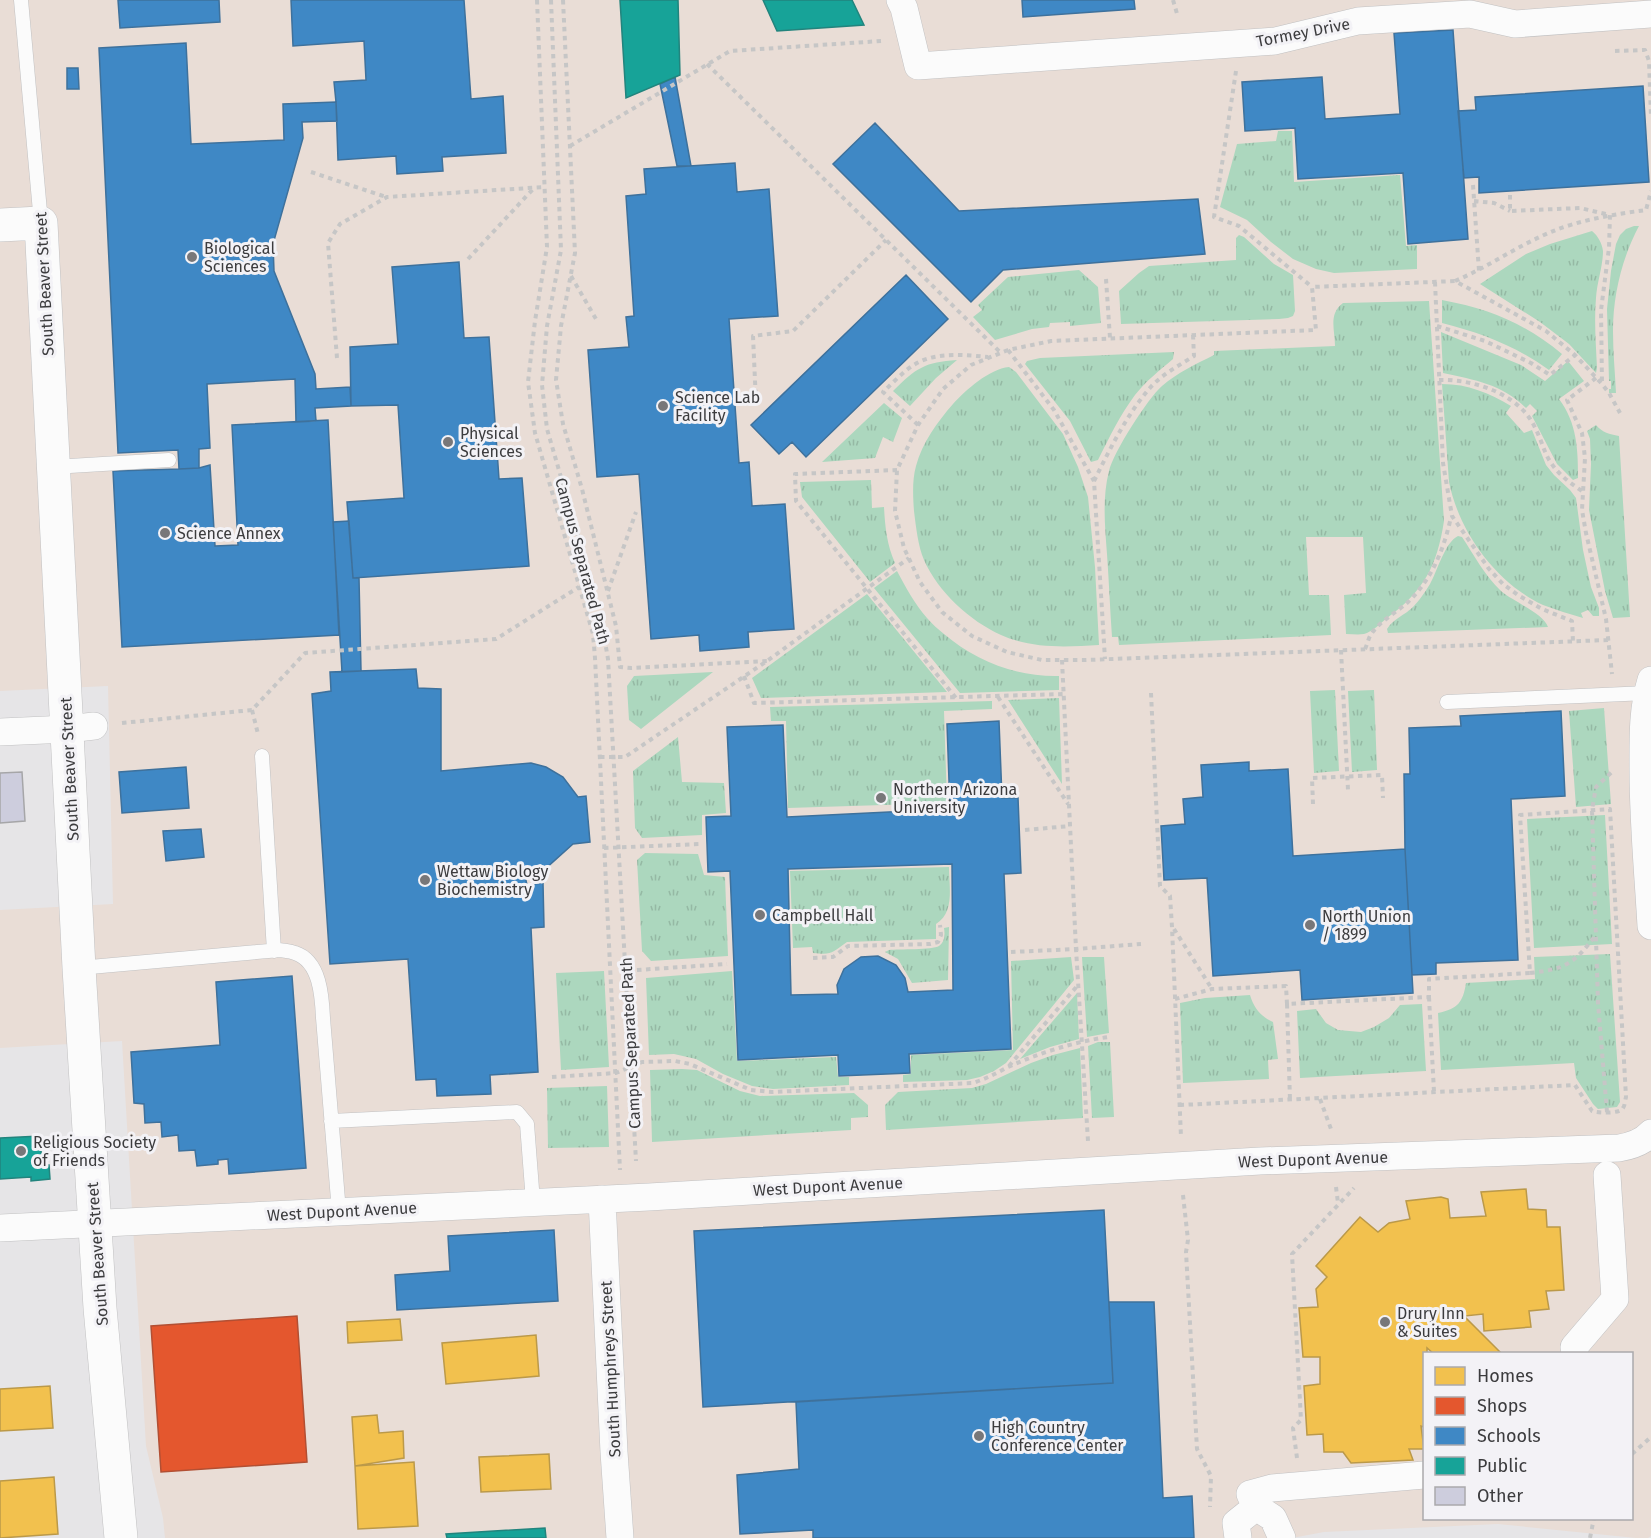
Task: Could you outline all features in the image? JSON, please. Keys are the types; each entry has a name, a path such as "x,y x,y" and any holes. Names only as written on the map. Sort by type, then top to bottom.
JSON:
{"street":[{"path":"900,0 911,38"},
{"name":"Tormey Drive","path":"911,38 918,66 1275,41 1358,21 1470,14 1515,24 1651,14"},
{"path":"0,225 41,223"},
{"name":"South Beaver Street","path":"41,223 53,467 81,727 79,968 100,1308 121,1538"},
{"path":"1649,687 1642,720 1643,802 1651,926"},
{"path":"0,732 81,727"},
{"name":"West Dupont Avenue","path":"0,1228 612,1198 1270,1160 1619,1148 1647,1138 1651,1133"},
{"path":"1575,1352 1574,1347 1615,1299 1607,1175"},
{"name":"South Humphreys Street","path":"612,1198 614,1452 620,1538"},
{"path":"1282,1538 1273,1518 1256,1507 1250,1494 1272,1488 1423,1475"},
{"path":"1238,1538 1236,1523 1256,1507"}],"lane":[{"name":"South Beaver Street","path":"21,0 41,223"},
{"path":"53,467 169,460"},
{"path":"1447,702 1615,694 1649,687"},
{"path":"262,756 274,951"},
{"path":"79,968 274,951 296,953 310,964 318,980 322,998 339,1212"},
{"path":"331,1121 517,1112 527,1124 533,1202"}],"path":[{"path":"537,0 547,247 528,382 535,433 593,634 616,1073 612,1198"},
{"name":"Campus Separated Path","path":"551,0 561,250 547,326 542,385 547,429 588,570 608,659 636,1161"},
{"path":"563,0 575,253 561,326 556,380 563,424 582,489 616,626 620,667 767,661"},
{"path":"1173,0 1178,17"},
{"path":"570,146 730,51 911,38"},
{"path":"1615,51 1645,50 1649,61 1651,117"},
{"path":"707,64 1000,353"},
{"path":"1236,71 1214,217 1239,226 1312,287 1455,281 1479,271 1514,249 1553,231 1610,215 1647,210 1651,191"},
{"path":"311,172 387,197 545,187"},
{"path":"1473,185 1479,271"},
{"path":"468,259 535,188"},
{"path":"1510,195 1510,211"},
{"path":"337,358 328,243 340,224 387,197"},
{"path":"1474,201 1494,203 1510,211 1580,208 1610,215"},
{"path":"1602,384 1601,310 1609,248 1610,215"},
{"path":"756,403 753,336 793,331 886,240"},
{"path":"570,276 596,319"},
{"path":"1107,279 1110,339"},
{"path":"1455,281 1546,331 1575,355 1602,384 1610,393 1620,413"},
{"path":"1365,649 1371,635 1408,601 1433,570 1441,554 1452,516 1443,463 1435,282"},
{"path":"1312,287 1316,330 1051,341 1008,350 970,365 943,389 918,425 897,470 895,511 904,548 920,582 942,612 972,636 1006,652 1042,660 1608,640"},
{"path":"1437,326 1485,341 1531,363 1550,375 1575,355"},
{"path":"1094,481 1109,450 1149,388 1170,370 1194,356 1193,335"},
{"path":"1008,350 1054,410 1094,481 1105,659"},
{"path":"918,425 883,392 919,362 940,356 961,354 989,357"},
{"path":"1596,378 1567,400 1582,433 1585,458 1582,510 1606,619 1615,694"},
{"path":"1439,380 1455,380 1478,385 1500,394 1517,405 1528,416 1547,457 1558,473 1582,492"},
{"path":"897,470 795,474 796,501 956,698"},
{"path":"607,592 636,512"},
{"path":"1452,516 1503,584 1542,609 1572,621 1574,642"},
{"path":"600,757 625,757 767,661 909,558"},
{"path":"81,727 252,710 305,652 496,639 579,587"},
{"path":"1341,650 1347,790"},
{"path":"1062,660 1088,1171"},
{"path":"744,676 754,703 1063,694"},
{"path":"1151,693 1160,886 1170,896 1181,1139"},
{"path":"998,696 1069,806"},
{"path":"1607,1112 1598,1003 1592,810 1596,787 1612,773 1615,767"},
{"path":"1313,804 1312,778 1382,775 1383,798"},
{"path":"1181,1105 1575,1085 1592,1111 1596,1113 1620,1111 1624,1107 1626,1097 1611,809 1520,815 1530,973"},
{"path":"1025,830 1070,826"},
{"path":"604,848 700,844"},
{"path":"813,958 833,957 848,946 938,942 941,935 940,925"},
{"path":"1172,927 1212,989"},
{"path":"1434,1092 1429,979 1550,971 1573,961 1596,935"},
{"path":"1011,952 1141,944"},
{"path":"637,970 727,964"},
{"path":"1007,1068 1078,984"},
{"path":"1175,999 1212,989 1286,986 1290,1100"},
{"path":"1287,1004 1429,997"},
{"path":"552,1077 616,1073 642,1062 675,1061 690,1064 751,1090 772,1092 973,1083 1051,1051 1109,1037"},
{"path":"1320,1099 1331,1129"},
{"path":"1335,1183 1339,1204"},
{"path":"1297,1463 1293,1428 1301,1420 1292,1254 1354,1188"},
{"path":"1183,1191 1188,1240 1186,1252 1197,1449 1211,1476 1210,1517"},
{"path":"1633,1453 1651,1437"},
{"path":"1590,1538 1594,1520"}],"shaded area":[{"name":"Northern Arizona University","path":"0,0 1651,0 1651,1536 1636,1538 1498,1524 1324,1532 1292,1538 165,1538 163,1518 146,1446 122,1041 0,1048 0,910 113,904 108,686 0,691"}],"green space":[{"path":"1278,131 1292,131 1294,182 1400,175 1406,246 1417,245 1417,269 1334,273 1316,269 1293,259 1247,220 1220,207 1237,144 1276,141"},
{"path":"1639,226 1623,264 1613,317 1616,393 1609,393 1611,381 1609,381 1607,309 1611,271 1620,235 1626,229"},
{"path":"1592,231 1602,245 1603,251 1595,307 1596,373 1569,344 1540,322 1480,284 1526,254"},
{"path":"1239,235 1274,264 1293,275 1295,311 1293,316 1279,319 1121,324 1119,291 1139,273 1149,266 1236,260 1236,238"},
{"path":"1079,270 1098,287 1101,323 1070,326 1070,322 1050,323 1049,327 1032,329 995,340 973,317 982,310 978,305 1008,277"},
{"path":"1442,300 1476,308 1506,319 1534,334 1562,354 1549,370 1537,361 1498,341 1442,323"},
{"path":"1429,301 1444,521 1433,564 1411,598 1367,633 1346,634 1344,595 1366,593 1363,537 1306,537 1309,595 1329,595 1331,635 1119,645 1118,637 1112,637 1105,523 1107,481 1112,463 1124,439 1156,392 1174,377 1214,355 1214,351 1335,346 1334,317 1338,307 1343,303"},
{"path":"1441,332 1521,365 1545,381 1568,361 1584,381 1559,399 1573,427 1577,447 1578,478 1573,480 1557,464 1532,416 1537,411 1530,404 1526,408 1498,388 1443,373"},
{"path":"1174,352 1173,359 1148,380 1135,395 1098,460 1091,462 1070,421 1025,364 1027,361 1040,358"},
{"path":"957,360 936,378 910,406 893,391 922,368 937,362"},
{"path":"1009,367 1016,372 1063,434 1088,497 1099,645 1037,645 1013,640 989,629 967,614 946,594 930,572 922,555 914,511 913,488 915,471 922,449 942,418 964,393 986,376"},
{"path":"1442,384 1478,390 1495,397 1511,406 1506,413 1524,433 1532,430 1546,465 1576,498 1583,550 1591,587 1599,608 1599,616 1593,616 1588,610 1581,613 1583,618 1543,605 1510,584 1482,554 1461,519 1449,482"},
{"path":"884,403 902,418 893,442 883,437 875,458 822,462"},
{"path":"1596,425 1606,433 1619,436 1630,617 1613,618 1605,591 1589,510 1591,464 1590,439 1587,431"},
{"path":"871,480 872,508 884,507 887,536 895,563 870,582 802,497 800,482"},
{"path":"1458,536 1462,537 1495,585 1534,612 1548,627 1388,633 1387,629 1413,607 1422,596 1449,544"},
{"path":"897,571 927,618 956,644 997,666 1027,674 1059,676 1059,690 960,693 874,588"},
{"path":"867,594 947,692 761,698 752,678"},
{"path":"713,672 641,729 629,720 627,686 634,676"},
{"path":"1335,690 1339,771 1314,773 1310,691"},
{"path":"1374,690 1377,770 1352,772 1348,691"},
{"path":"1059,698 1062,784 1008,700"},
{"path":"992,701 992,709 944,711 947,803 788,808 786,721 771,721 770,707"},
{"path":"1604,708 1611,804 1576,807 1569,711"},
{"path":"678,737 682,782 724,783 726,813 702,815 702,835 642,838 635,828 633,771"},
{"path":"1605,815 1612,944 1534,948 1527,819"},
{"path":"645,853 698,854 704,875 725,877 728,956 651,961 642,951 637,860"},
{"path":"949,867 950,898 946,913 936,924 936,939 847,942 825,954 813,953 812,947 793,948 790,871"},
{"path":"949,927 948,980 912,983 898,959 885,952 939,946 943,940 944,928"},
{"path":"1610,954 1620,1102 1617,1107 1598,1109 1593,1104 1576,1078 1574,1063 1441,1070 1438,1013 1458,1004 1466,983 1535,979 1534,957"},
{"path":"1071,957 1074,980 1006,1063 994,1071 967,1080 903,1082 903,1075 911,1074 911,1055 1013,1050 1011,961"},
{"path":"1082,957 1104,957 1109,1033 1087,1037"},
{"path":"604,971 609,1067 561,1070 556,973"},
{"path":"732,971 737,1061 836,1057 838,1077 849,1077 849,1085 773,1089 752,1086 696,1059 674,1054 649,1055 646,978"},
{"path":"1077,993 1079,1039 1020,1059"},
{"path":"1250,995 1258,1011 1273,1022 1278,1059 1268,1060 1269,1079 1183,1083 1180,1003 1205,998"},
{"path":"1422,1004 1426,1071 1300,1078 1297,1011 1316,1009 1326,1023 1338,1030 1361,1032 1389,1018 1400,1005"},
{"path":"1098,1042 1110,1042 1114,1117 1092,1118 1088,1046"},
{"path":"1080,1048 1083,1118 886,1130 885,1105 898,1092 972,1088 1031,1063"},
{"path":"650,1070 697,1070 740,1091 760,1096 854,1093 868,1105 868,1117 851,1118 851,1130 652,1142"},
{"path":"607,1086 609,1147 548,1148 547,1088"}],"building: Homes":[{"name":"Drury Inn & Suites","path":"1526,1189 1528,1209 1546,1210 1547,1227 1560,1227 1564,1290 1546,1291 1549,1309 1529,1311 1531,1327 1484,1331 1483,1314 1464,1316 1500,1352 1432,1352 1427,1348 1427,1352 1423,1352 1423,1427 1421,1426 1423,1449 1409,1449 1413,1460 1351,1463 1343,1452 1324,1452 1323,1434 1307,1435 1304,1386 1320,1384 1320,1357 1303,1357 1299,1308 1318,1307 1316,1289 1327,1277 1316,1266 1360,1217 1378,1232 1389,1223 1410,1219 1406,1201 1441,1197 1448,1199 1450,1218 1486,1216 1481,1192"},
{"path":"400,1319 402,1340 348,1343 347,1322"},
{"path":"536,1335 539,1376 446,1384 442,1343"},
{"path":"50,1386 53,1428 0,1431 0,1389"},
{"path":"377,1415 379,1433 403,1431 404,1458 355,1466 352,1417"},
{"path":"549,1454 551,1489 481,1492 479,1457"},
{"path":"414,1462 418,1526 358,1529 355,1466"},
{"path":"54,1477 58,1534 0,1538 0,1481"}],"building: Shops":[{"path":"297,1316 307,1462 161,1472 151,1326"}],"building: Schools":[{"path":"118,0 219,0 220,22 120,28"},
{"path":"291,0 464,0 471,99 503,96 506,153 442,157 443,171 397,174 396,156 338,160 334,82 366,80 364,41 293,46"},
{"path":"1022,0 1134,0 1135,9 1023,17"},
{"path":"1453,30 1468,239 1408,244 1403,173 1298,179 1295,128 1245,131 1242,82 1322,77 1325,119 1400,114 1394,33"},
{"name":"Biological Sciences","path":"186,43 191,144 284,140 283,104 336,102 337,121 302,122 303,138 273,244 274,271 315,374 316,389 350,387 351,406 315,408 316,421 296,422 295,379 207,384 210,448 199,449 199,468 179,469 178,450 118,453 99,48"},
{"path":"67,68 78,68 79,89 67,89"},
{"path":"675,77 691,166 677,166 660,84"},
{"path":"1643,86 1649,182 1479,193 1479,177 1464,178 1458,111 1476,110 1475,97"},
{"path":"875,123 959,211 1198,199 1205,254 1003,270 971,302 833,164"},
{"name":"Science Lab Facility","path":"735,163 737,192 769,189 778,316 729,319 739,463 749,462 752,506 785,504 794,629 748,632 749,647 700,651 699,635 651,639 639,474 597,477 588,350 629,347 626,317 634,316 626,196 646,194 644,169"},
{"name":"Physical Sciences","path":"459,262 464,338 489,337 499,479 522,478 529,566 353,578 347,502 404,498 398,405 351,406 350,347 398,344 392,267"},
{"path":"906,275 948,319 806,457 792,442 779,454 751,425"},
{"name":"Science Annex","path":"328,420 339,635 122,647 113,471 199,468 210,465 215,546 238,545 232,425"},
{"path":"349,521 353,578 359,578 361,671 342,672 333,522"},
{"name":"Wettaw Biology Biochemistry","path":"416,669 418,688 441,689 441,771 531,763 546,767 563,777 578,797 586,796 590,842 573,844 545,869 525,876 527,885 543,883 544,927 531,928 538,1072 490,1075 491,1094 437,1096 436,1079 416,1080 408,959 330,964 312,694 331,691 330,672"},
{"path":"1561,711 1565,796 1511,799 1518,960 1436,963 1436,974 1412,975 1405,849 1404,774 1410,774 1409,728 1461,726 1460,716"},
{"name":"Campbell Hall","path":"999,721 1002,798 1018,798 1021,873 1004,874 1011,1049 909,1054 910,1073 839,1076 838,1055 738,1060 730,871 708,872 706,817 731,816 727,727 783,725 787,817 950,809 947,724","holes":["952,864 953,990 908,992 905,978 896,965 878,956 861,957 844,969 837,985 838,994 791,995 788,869"]},
{"name":"North Union / 1899","path":"1249,762 1249,771 1288,769 1293,856 1405,849 1413,993 1302,1000 1300,970 1213,976 1207,878 1164,880 1161,826 1185,824 1183,799 1203,797 1201,765"},
{"path":"186,767 189,808 122,813 119,772"},
{"path":"201,829 204,857 166,861 163,831"},
{"path":"292,976 306,1168 229,1174 228,1159 218,1160 218,1164 197,1166 195,1150 179,1151 178,1135 162,1137 161,1122 145,1123 144,1104 134,1103 131,1052 220,1045 216,982"},
{"path":"1104,1210 1113,1383 703,1407 694,1231"},
{"path":"554,1230 558,1301 397,1310 395,1275 450,1271 448,1236"},
{"name":"High Country Conference Center","path":"1109,1302 1154,1302 1163,1498 1192,1496 1194,1538 813,1538 813,1530 740,1534 737,1475 799,1469 796,1402 1113,1383"}],"building: Public":[{"path":"620,0 678,0 680,75 626,98"},
{"path":"763,0 852,0 864,25 777,31"},
{"name":"Religious Society of Friends","path":"40,1136 42,1165 49,1165 50,1179 31,1181 31,1177 0,1179 0,1138"},
{"path":"545,1528 546,1538 447,1538 446,1534"}],"building: Other":[{"path":"22,772 25,821 0,823 0,773"}],"place":[{"name":"Biological Sciences","path":"192,257"},
{"name":"Science Lab Facility","path":"663,406"},
{"name":"Physical Sciences","path":"448,442"},
{"name":"Science Annex","path":"165,533"},
{"name":"Northern Arizona University","path":"881,798"},
{"name":"Wettaw Biology Biochemistry","path":"425,880"},
{"name":"Campbell Hall","path":"760,915"},
{"name":"North Union / 1899","path":"1310,925"},
{"name":"Religious Society of Friends","path":"21,1151"},
{"name":"Drury Inn & Suites","path":"1385,1322"},
{"name":"High Country Conference Center","path":"979,1436"}]}
